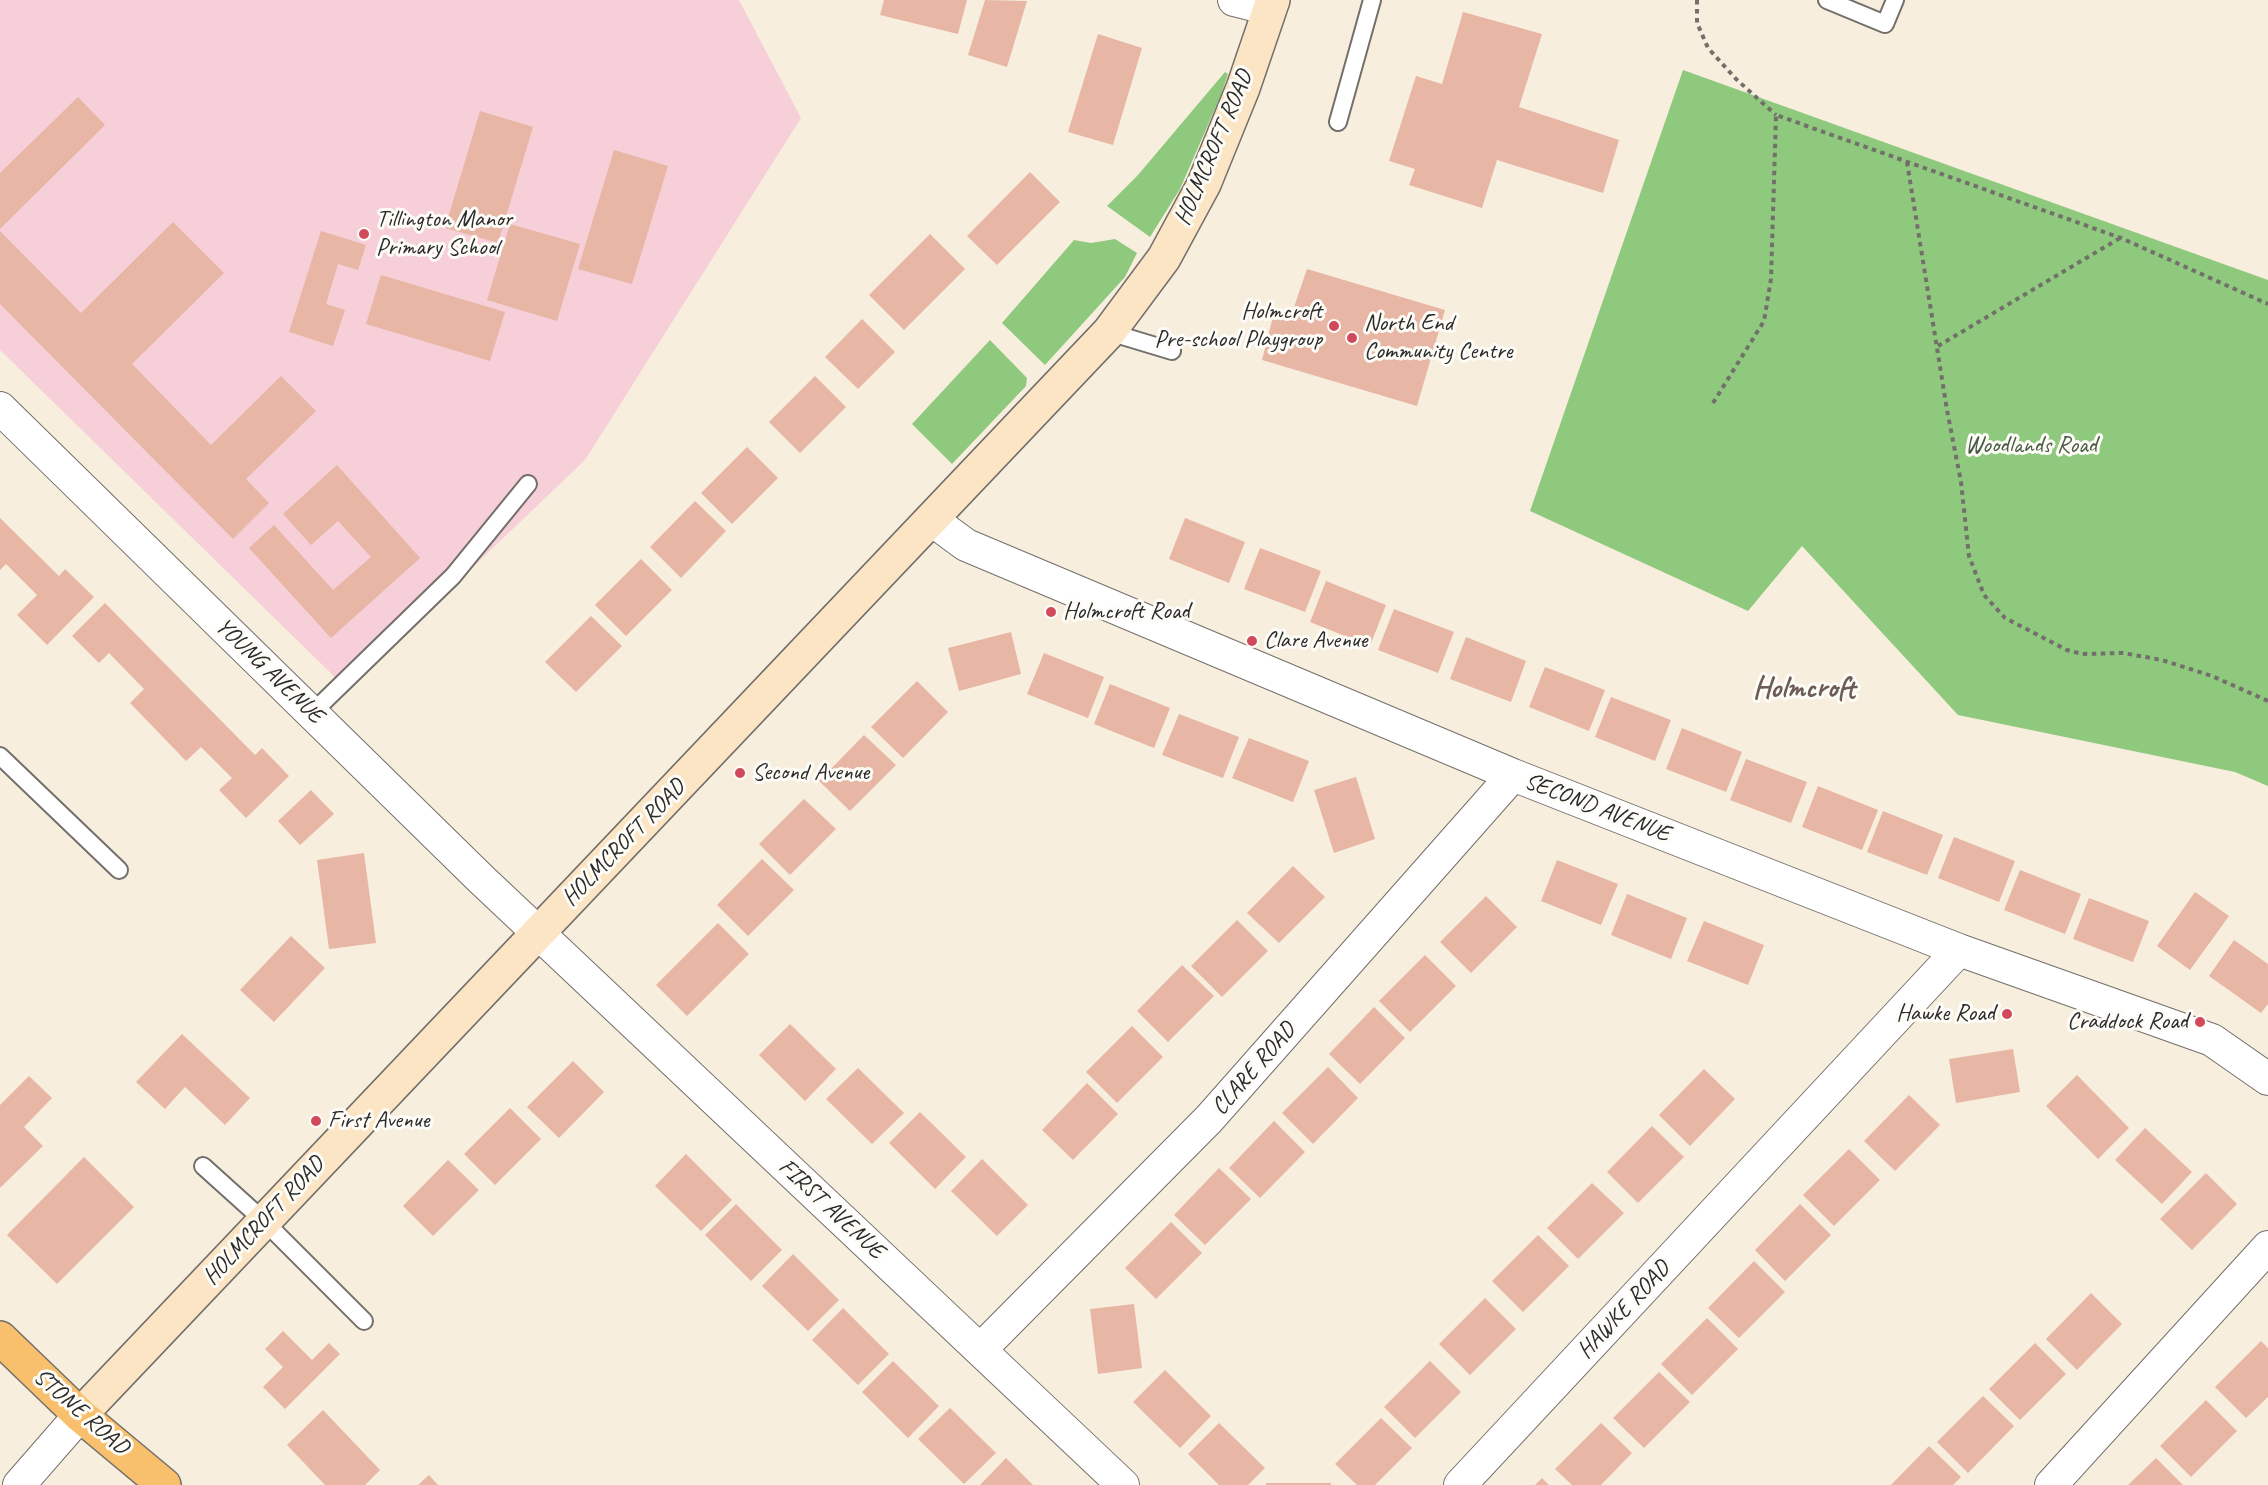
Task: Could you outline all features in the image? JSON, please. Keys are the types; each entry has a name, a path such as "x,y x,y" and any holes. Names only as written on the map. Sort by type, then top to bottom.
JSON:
{"highway":[{"name":"STONE ROAD","path":"0,1338 80,1415 164,1485"}],"street":[{"path":"1234,0 1272,5"},
{"name":"HOLMCROFT ROAD","path":"80,1415 1109,332 1164,258 1204,184 1243,88 1272,5"},
{"name":"YOUNG AVENUE","path":"0,408 480,878 539,932"},
{"name":"SECOND AVENUE","path":"932,520 966,545 1513,775 1959,950 2212,1040 2268,1079"},
{"name":"CLARE ROAD","path":"980,1350 1209,1119 1513,775"},
{"name":"FIRST AVENUE","path":"539,932 1123,1485"},
{"name":"HAWKE ROAD","path":"1460,1485 1959,950"},
{"path":"2051,1485 2268,1247"},
{"path":"19,1485 80,1415"}],"lane":[{"path":"1338,122 1372,0"},
{"path":"1827,0 1885,24 1895,0"},
{"path":"1109,332 1172,351"},
{"path":"312,713 453,576 528,484"},
{"path":"0,756 119,870"},
{"path":"203,1167 264,1221 364,1321"}],"path":[{"path":"1697,0 1697,23 1708,48 1736,79 1776,115 2121,238 2268,304"},
{"path":"1713,403 1764,321 1771,279 1776,115"},
{"path":"1907,162 1947,410 1961,482 1969,556 1984,595 2005,618 2067,650 2082,654 2123,653 2162,660 2212,676 2268,701"},
{"path":"1938,346 2121,238"}],"shaded area":[{"name":"Tillington Manor Primary School","path":"0,0 739,0 801,118 585,460 346,688 0,350"}],"green space":[{"name":"Woodlands Road","path":"1683,70 2268,280 2268,786 2235,772 1958,715 1802,546 1748,611 1530,511"},
{"path":"1225,72 1228,74 1221,95 1180,189 1150,237 1107,206 1138,175"},
{"path":"1115,239 1137,253 1125,277 1045,365 1002,323 1074,240 1091,243"},
{"path":"990,340 1027,378 1026,386 952,464 912,424"}],"building":[{"path":"884,0 967,0 958,34 880,15"},
{"path":"985,0 1027,1 1007,67 968,55"},
{"path":"1463,12 1542,34 1519,107 1619,140 1603,193 1497,160 1482,208 1409,185 1415,169 1389,161 1416,76 1442,84"},
{"path":"1098,34 1142,48 1113,145 1068,132"},
{"path":"78,97 105,125 0,229 0,173"},
{"path":"480,111 533,127 498,243 445,228"},
{"path":"614,150 668,166 632,284 578,269"},
{"path":"1030,172 1060,202 997,265 967,236"},
{"path":"173,222 224,273 132,364 211,445 281,376 316,411 246,479 269,503 233,539 0,304 0,231 81,313"},
{"path":"510,224 580,244 557,321 487,300"},
{"path":"321,231 366,245 358,270 338,264 326,304 345,310 333,346 289,332"},
{"path":"930,234 965,269 904,330 869,295"},
{"name":"North End Community Centre","path":"1307,269 1445,310 1417,406 1262,360 1275,309 1292,313"},
{"path":"381,275 505,312 490,361 366,324"},
{"path":"862,319 895,352 858,389 825,357"},
{"path":"815,376 846,407 800,453 769,422"},
{"path":"747,447 778,478 732,524 701,493"},
{"path":"337,465 420,558 331,638 249,548 274,525 333,590 371,557 338,521 311,545 283,514"},
{"path":"695,501 726,531 681,578 650,547"},
{"path":"0,518 59,576 65,569 94,597 47,645 17,615 37,595 6,564 0,570"},
{"path":"1185,518 1245,542 1229,583 1169,559"},
{"path":"1260,548 1321,571 1305,612 1244,589"},
{"path":"641,559 672,590 626,636 595,605"},
{"path":"1326,581 1386,605 1370,646 1310,622"},
{"path":"105,603 255,755 262,748 289,776 246,818 219,790 232,778 201,747 186,761 130,703 144,689 109,653 99,663 72,636"},
{"path":"1394,609 1454,632 1438,673 1378,650"},
{"path":"591,616 622,646 576,692 545,662"},
{"path":"1011,632 1021,674 959,691 948,648"},
{"path":"1466,637 1526,661 1511,702 1450,679"},
{"path":"1044,653 1104,677 1088,718 1027,694"},
{"path":"1545,667 1605,690 1589,731 1529,707"},
{"path":"917,681 948,712 903,758 871,727"},
{"path":"1110,684 1170,708 1154,748 1094,724"},
{"path":"1611,697 1671,720 1655,761 1595,737"},
{"path":"1179,714 1239,737 1223,778 1162,755"},
{"path":"1682,728 1742,752 1726,792 1666,769"},
{"path":"864,735 896,765 850,811 819,781"},
{"path":"1249,738 1309,761 1293,802 1232,778"},
{"path":"1746,759 1807,782 1791,823 1730,800"},
{"path":"1356,777 1375,839 1334,853 1314,790"},
{"path":"1818,786 1878,810 1862,850 1802,827"},
{"path":"311,790 334,814 300,845 278,821"},
{"path":"804,799 836,829 790,875 759,844"},
{"path":"1883,811 1943,835 1927,875 1867,852"},
{"path":"1954,837 2015,861 1999,902 1938,878"},
{"path":"364,853 376,943 329,949 317,860"},
{"path":"762,859 794,890 748,936 717,905"},
{"path":"1557,860 1618,884 1601,925 1541,901"},
{"path":"1293,866 1325,897 1279,943 1247,913"},
{"path":"2020,870 2081,894 2065,934 2004,910"},
{"path":"2195,892 2229,916 2190,970 2157,946"},
{"path":"1627,894 1687,918 1671,959 1611,935"},
{"path":"1486,896 1517,927 1471,973 1440,942"},
{"path":"2089,898 2149,921 2133,962 2073,939"},
{"path":"1237,920 1268,951 1222,997 1191,966"},
{"path":"1704,921 1764,945 1748,985 1687,961"},
{"path":"718,923 749,954 687,1016 656,985"},
{"path":"291,936 325,968 274,1022 240,990"},
{"path":"2234,940 2268,964 2268,1004 2261,1013 2209,976"},
{"path":"1425,955 1456,986 1410,1032 1379,1001"},
{"path":"1182,965 1214,996 1168,1042 1137,1011"},
{"path":"1374,1007 1405,1038 1360,1084 1329,1054"},
{"path":"790,1024 836,1069 805,1101 759,1055"},
{"path":"1132,1026 1163,1057 1117,1103 1086,1072"},
{"path":"182,1034 250,1098 225,1125 185,1087 165,1109 136,1082"},
{"path":"2013,1049 2020,1092 1956,1103 1949,1059"},
{"path":"573,1061 604,1092 559,1138 527,1107"},
{"path":"1328,1067 1358,1098 1313,1144 1282,1113"},
{"path":"858,1068 904,1113 872,1144 826,1099"},
{"path":"1704,1069 1735,1099 1690,1146 1659,1115"},
{"path":"2077,1075 2129,1128 2098,1159 2046,1106"},
{"path":"29,1076 52,1098 24,1127 43,1146 0,1188 0,1105"},
{"path":"1087,1083 1118,1114 1073,1160 1042,1130"},
{"path":"1909,1095 1940,1125 1895,1171 1864,1141"},
{"path":"510,1108 541,1139 495,1185 464,1154"},
{"path":"920,1112 966,1157 935,1189 889,1143"},
{"path":"1274,1121 1305,1152 1260,1198 1229,1168"},
{"path":"1652,1126 1684,1157 1638,1203 1607,1172"},
{"path":"2145,1128 2192,1172 2162,1204 2115,1160"},
{"path":"1849,1149 1880,1180 1834,1226 1803,1195"},
{"path":"686,1154 732,1200 701,1231 655,1186"},
{"path":"84,1157 134,1207 57,1284 7,1235"},
{"path":"982,1159 1028,1205 997,1236 951,1191"},
{"path":"448,1160 479,1190 433,1236 403,1206"},
{"path":"1219,1168 1251,1199 1205,1245 1174,1215"},
{"path":"2206,1173 2237,1204 2192,1250 2160,1219"},
{"path":"1592,1183 1624,1213 1578,1259 1547,1228"},
{"path":"736,1204 782,1250 751,1281 705,1235"},
{"path":"1800,1204 1831,1235 1785,1281 1755,1250"},
{"path":"1171,1222 1202,1253 1156,1299 1125,1268"},
{"path":"1538,1235 1569,1266 1523,1312 1492,1281"},
{"path":"793,1254 839,1300 808,1331 762,1286"},
{"path":"1754,1261 1785,1292 1739,1338 1708,1308"},
{"path":"2091,1293 2122,1324 2077,1370 2046,1339"},
{"path":"1485,1298 1516,1329 1470,1375 1439,1344"},
{"path":"1134,1304 1142,1368 1098,1374 1090,1309"},
{"path":"843,1308 889,1354 858,1385 812,1340"},
{"path":"1707,1318 1738,1349 1692,1395 1661,1364"},
{"path":"283,1331 312,1360 329,1343 340,1354 285,1409 263,1387 283,1367 265,1349"},
{"path":"2261,1341 2268,1348 2268,1397 2246,1418 2215,1387"},
{"path":"2035,1343 2066,1374 2020,1420 1989,1389"},
{"path":"893,1361 939,1406 908,1438 862,1392"},
{"path":"1430,1361 1461,1392 1415,1438 1384,1407"},
{"path":"1165,1370 1211,1416 1180,1448 1133,1402"},
{"path":"1659,1372 1690,1402 1644,1448 1613,1418"},
{"path":"1983,1396 2014,1426 1968,1473 1937,1442"},
{"path":"2206,1400 2237,1431 2191,1477 2160,1446"},
{"path":"950,1408 996,1453 964,1484 918,1439"},
{"path":"323,1410 380,1470 365,1485 325,1485 287,1445"},
{"path":"1381,1418 1412,1448 1375,1485 1357,1485 1335,1464"},
{"path":"1219,1423 1265,1468 1248,1485 1219,1485 1188,1454"},
{"path":"1601,1423 1632,1453 1601,1485 1572,1485 1555,1469"},
{"path":"1929,1446 1961,1477 1953,1485 1891,1485"},
{"path":"1006,1458 1033,1485 980,1485"},
{"path":"2156,1458 2183,1485 2128,1485"},
{"path":"429,1475 438,1485 418,1485"},
{"path":"1542,1478 1549,1485 1535,1485"},
{"path":"1266,1483 1331,1483 1331,1485 1266,1485"}],"place":[{"name":"Tillington Manor Primary School","path":"364,234"},
{"name":"Holmcroft Pre-school Playgroup","path":"1334,326"},
{"name":"North End Community Centre","path":"1352,338"},
{"name":"Holmcroft Road","path":"1051,612"},
{"name":"Clare Avenue","path":"1252,641"},
{"name":"Second Avenue","path":"740,773"},
{"name":"Hawke Road","path":"2007,1014"},
{"name":"Craddock Road","path":"2200,1022"},
{"name":"First Avenue","path":"316,1121"}],"district":[{"name":"Holmcroft","path":"1804,689"}]}
